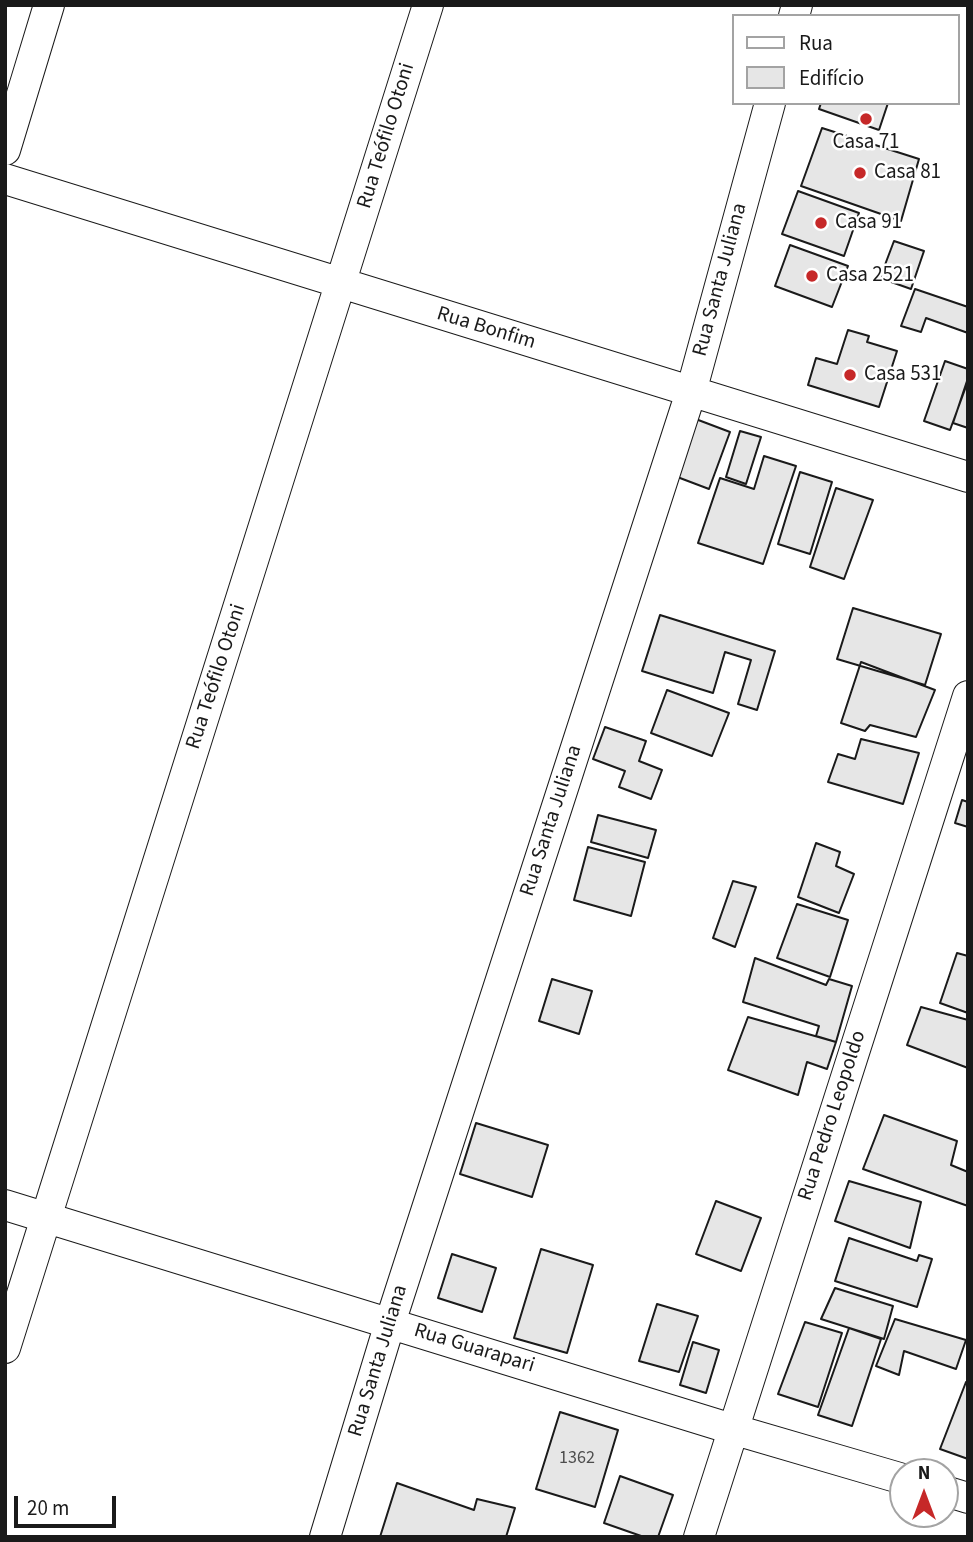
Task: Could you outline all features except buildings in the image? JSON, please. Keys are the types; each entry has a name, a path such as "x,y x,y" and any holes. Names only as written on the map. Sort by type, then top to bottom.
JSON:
{"street":[{"path":"5,150 49,5"},
{"name":"Rua Teófilo Otoni","path":"5,1348 428,5"},
{"name":"Rua Santa Juliana","path":"325,1537 390,1323 691,392 769,105"},
{"name":"Rua Bonfim","path":"5,179 968,477"},
{"name":"Rua Pedro Leopoldo","path":"699,1537 968,696"},
{"name":"Rua Guarapari","path":"5,1205 889,1475"}],"place":[{"name":"Casa 71","path":"866,119"},
{"name":"Casa 81","path":"860,173"},
{"name":"Casa 91","path":"821,223"},
{"name":"Casa 2521","path":"812,276"},
{"name":"Casa 531","path":"850,375"}]}
